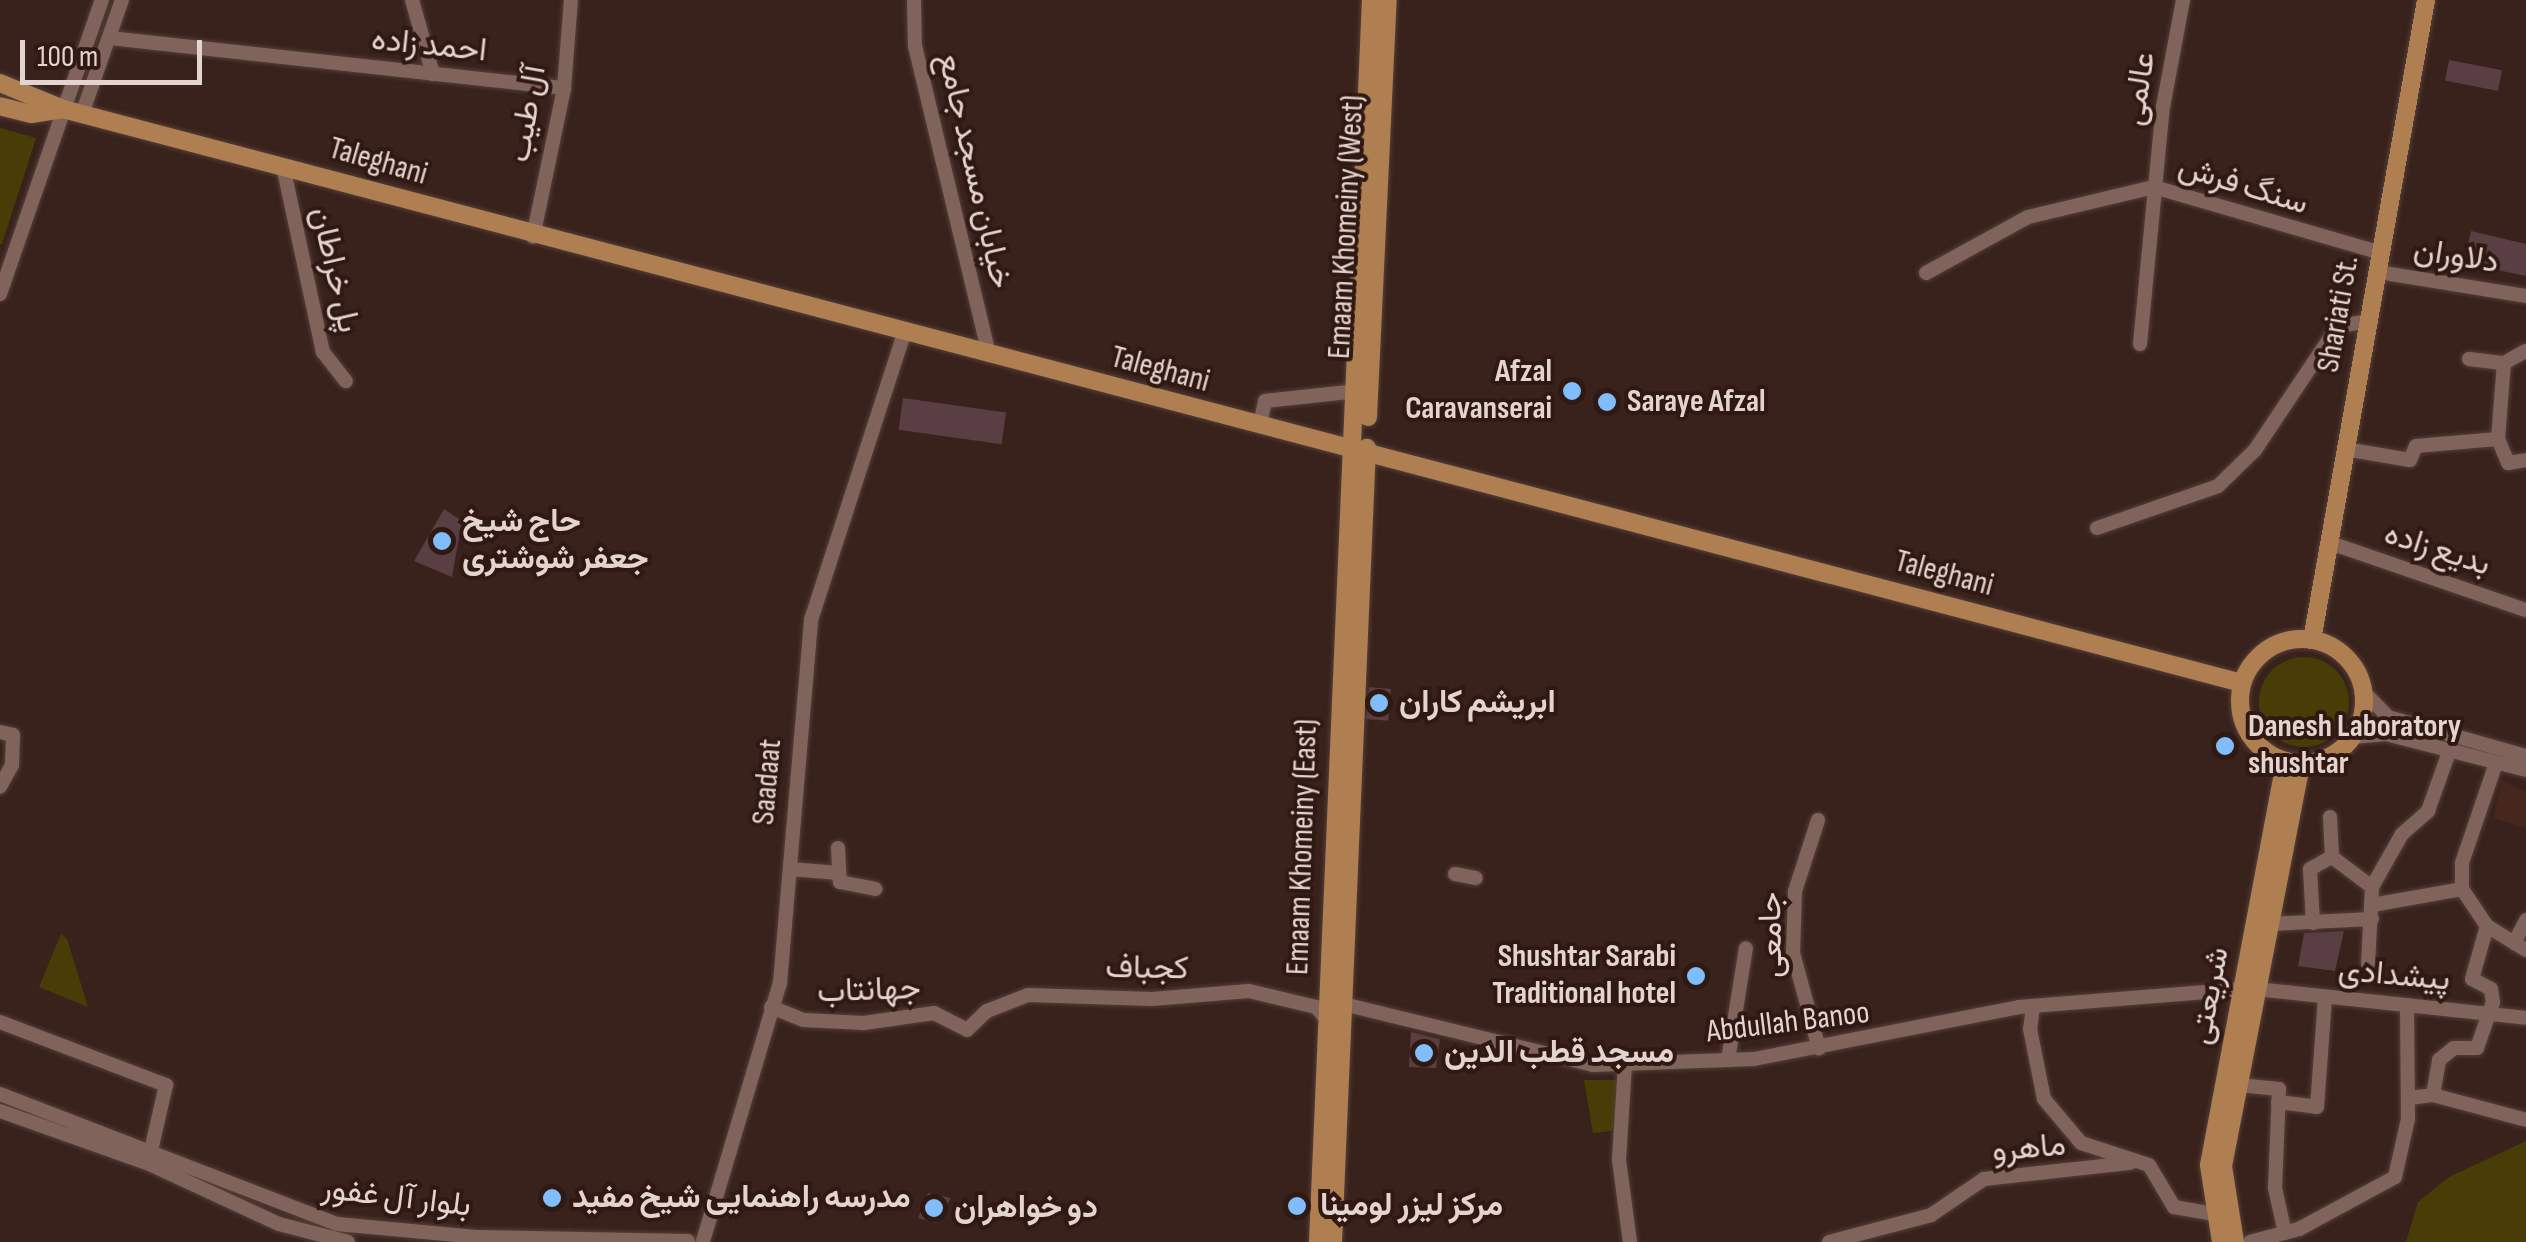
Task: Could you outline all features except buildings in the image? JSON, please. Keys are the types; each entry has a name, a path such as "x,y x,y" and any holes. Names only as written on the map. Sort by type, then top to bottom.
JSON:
{"main road":[{"name":"Emaam Khomeiny (West)","path":"1361,455 1357,391 1371,0"},
{"name":"Emaam Khomeiny (West)","path":"1361,455 1388,0"},
{"name":"Shariati St.","path":"2312,640 2426,0"},
{"name":"Taleghani","path":"0,83 73,111 533,237 2242,683"},
{"name":"Taleghani","path":"0,106 31,114 73,111"},
{"name":"Emaam Khomeiny (East)","path":"1333,1242 1336,1002 1361,455"},
{"path":"2312,640 2347,658 2364,692 2354,737 2337,753 2293,762 2256,744 2245,726 2242,683 2262,654 2312,640"},
{"name":"شریعتی","path":"2234,1242 2223,1166 2239,1085 2250,989 2269,924 2293,762"},
{"name":"شریعتی","path":"2221,1242 2213,1214 2209,1165 2250,989 2293,762"},
{"name":"Emaam Khomeiny (East)","path":"1318,1242 1328,1022 1336,1002"}],"street":[{"path":"73,111 102,0"},
{"path":"0,294 73,111 110,38 122,0"},
{"path":"412,0 433,74"},
{"name":"آل طیب","path":"533,237 564,88 571,0"},
{"name":"خیابان مسجد جامع","path":"914,0 915,46 989,354"},
{"name":"عالمی","path":"2140,344 2154,187 2183,0"},
{"name":"احمد زاده","path":"110,38 564,88"},
{"name":"پل خراطان","path":"283,166 324,352 346,381"},
{"name":"سنگ فرش","path":"1926,274 2028,217 2154,187 2379,262"},
{"name":"دلاوران","path":"2379,262 2526,296"},
{"path":"2096,528 2218,486 2255,450 2338,326 2369,321"},
{"name":"Saadaat","path":"704,1241 771,1007 790,869 811,620 905,331"},
{"path":"2468,360 2504,363 2526,351"},
{"path":"2504,363 2498,439 2508,463 2526,460"},
{"path":"1261,420 1265,401 1357,391"},
{"path":"2345,449 2410,460 2416,446 2498,439"},
{"name":"بدیع زاده","path":"2330,543 2526,610"},
{"path":"2364,692 2388,717 2526,756"},
{"path":"0,732 13,734 12,765 0,787"},
{"path":"2354,737 2386,734 2526,770"},
{"path":"2368,964 2372,886 2402,834 2428,811 2449,752"},
{"path":"2496,763 2462,863 2462,888 2487,926 2520,946 2526,920"},
{"path":"2330,817 2332,857"},
{"name":"جامعی","path":"1818,820 1793,915 1798,981 1819,1049"},
{"path":"838,848 840,882 874,889"},
{"path":"2332,857 2372,886"},
{"path":"2313,923 2310,869 2332,857"},
{"path":"790,869 839,873"},
{"path":"1455,874 1476,878"},
{"path":"2269,924 2313,923 2372,912 2462,888"},
{"path":"2433,1095 2439,1060 2454,1048 2477,1048 2490,1013 2491,988 2472,979 2487,926"},
{"path":"1728,1060 1746,948"},
{"name":"Abdullah Banoo","path":"1336,1002 1592,1065 1728,1060 1819,1049 2034,1006 2250,989"},
{"name":"پیشدادی","path":"2250,989 2526,1018"},
{"name":"کجباف","path":"967,1030 987,1010 1028,994 1249,991 1316,1007 1328,1022"},
{"path":"2278,1102 2317,1106 2325,998"},
{"path":"2250,1242 2285,1233 2394,1176 2409,1098 2407,1005"},
{"path":"2034,1006 2030,1029 2044,1099 2081,1143 2130,1163 2150,1166 2174,1206 2213,1214"},
{"name":"جهانتاب","path":"771,1007 804,1020 864,1023 934,1014 967,1030"},
{"path":"0,1022 166,1085 149,1156"},
{"path":"1625,1064 1618,1160 1630,1242"},
{"path":"2239,1085 2280,1090 2275,1188 2285,1233"},
{"name":"بلوار آل غفور","path":"0,1094 271,1204 336,1224 478,1237 704,1241"},
{"path":"2409,1098 2433,1095 2526,1120"},
{"name":"بلوار آل غفور","path":"0,1111 149,1156 278,1224 348,1242"},
{"name":"ماهرو","path":"1829,1242 1931,1215 1984,1179 2130,1163"}],"shaded area":[{"path":"0,128 36,138 2,244 0,244"},
{"path":"2304,657 2336,670 2349,702 2336,734 2304,747 2272,734 2259,702 2272,670"},
{"path":"2502,781 2526,792 2526,828 2493,818"},
{"path":"61,934 67,939 88,1007 39,987"},
{"path":"1584,1080 1622,1080 1619,1130 1593,1133"},
{"path":"2526,1141 2526,1242 2406,1242 2418,1202 2449,1177"}],"place":[{"name":"Afzal Caravanserai","path":"1572,391"},
{"name":"Saraye Afzal","path":"1607,402"},
{"name":"حاج شیخ جعفر شوشتری","path":"442,541"},
{"name":"ابریشم کاران","path":"1379,703"},
{"name":"Danesh Laboratory shushtar","path":"2225,746"},
{"name":"Shushtar Sarabi Traditional hotel","path":"1696,976"},
{"name":"مسجد قطب الدین","path":"1424,1053"},
{"name":"مدرسه راهنمایی شیخ مفید","path":"552,1198"},
{"name":"مرکز لیزر لومینا","path":"1297,1206"},
{"name":"دو خواهران","path":"934,1208"}]}
